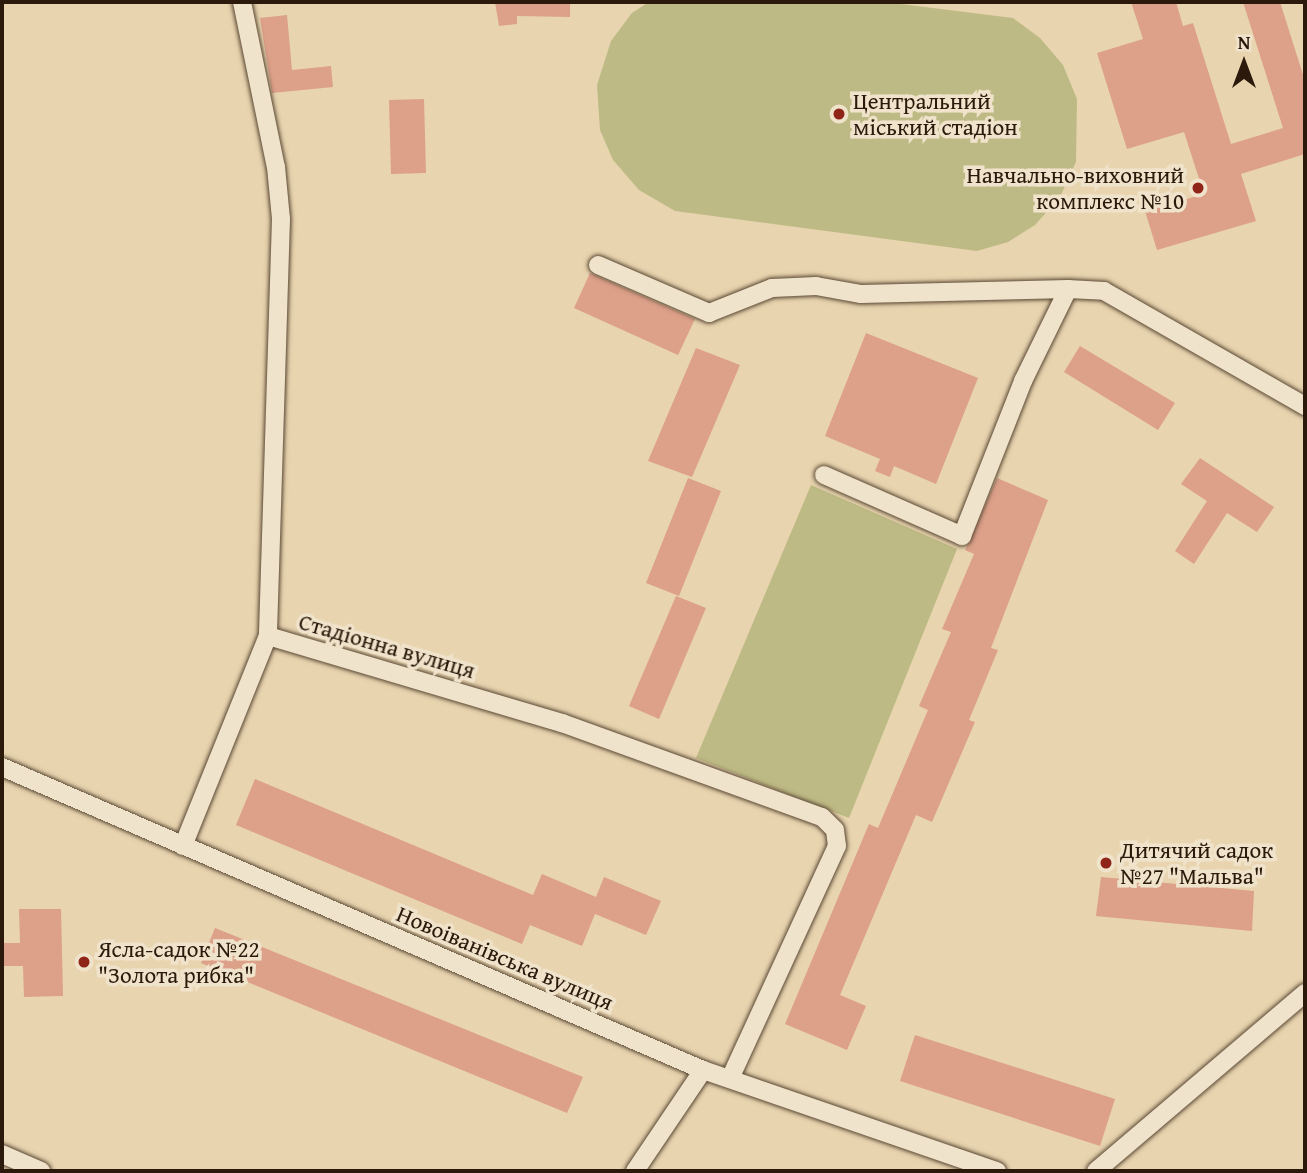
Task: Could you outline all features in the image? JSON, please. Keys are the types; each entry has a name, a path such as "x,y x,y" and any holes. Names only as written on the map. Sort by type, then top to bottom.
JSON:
{"street":[{"name":"Стадіонна вулиця","path":"242,2 276,167 281,219 268,636 562,723 822,817 835,830 836,846 730,1079"},
{"path":"597,265 709,313 772,288 816,286 861,294 1068,289 1104,291 1305,406"},
{"path":"824,475 962,536 1023,381 1068,289"},
{"path":"183,846 268,636"},
{"name":"Новоіванівська вулиця","path":"2,767 703,1070 997,1171"},
{"path":"1097,1171 1305,993"},
{"path":"635,1171 703,1070"},
{"path":"2,1154 41,1171"}],"shaded area":[{"name":"Центральний міський стадіон","path":"649,2 885,2 1013,18 1040,38 1063,65 1077,99 1076,162 1060,197 1035,225 1008,242 977,251 675,211 639,190 613,160 600,130 597,85 611,41 632,13"},
{"path":"811,485 957,549 849,818 696,758"}],"building":[{"path":"495,2 570,2 570,17 517,16 517,24 499,26"},
{"path":"1131,2 1176,2 1183,26 1193,23 1231,144 1283,128 1243,2 1280,2 1305,81 1305,154 1241,174 1256,221 1157,250 1145,211 1204,194 1184,132 1127,149 1097,53 1143,39"},
{"path":"287,15 292,70 331,66 333,87 272,93 260,18"},
{"path":"424,99 426,173 391,174 389,100"},
{"path":"590,273 695,319 678,355 574,308"},
{"path":"866,333 978,378 936,484 894,466 890,477 875,471 880,459 825,436"},
{"path":"1080,346 1175,403 1158,430 1064,372"},
{"path":"696,348 740,365 692,477 648,461"},
{"path":"1200,458 1274,507 1257,532 1227,513 1194,564 1175,551 1207,501 1181,484"},
{"path":"688,478 721,491 679,596 646,583"},
{"path":"997,478 1048,500 991,648 998,650 969,720 975,722 932,822 916,815 840,995 866,1006 847,1050 785,1024 869,824 878,828 928,710 919,706 951,632 942,629 974,554 965,550"},
{"path":"676,596 706,608 659,719 629,706"},
{"path":"255,779 533,895 542,874 596,897 604,877 661,901 646,935 595,914 582,946 530,925 522,944 236,825"},
{"path":"1101,877 1254,891 1252,931 1096,916"},
{"path":"19,909 61,909 63,996 24,997 23,966 2,966 2,943 20,943"},
{"path":"215,928 583,1077 567,1113 201,963"},
{"path":"915,1035 1115,1099 1100,1146 900,1081"}],"place":[{"name":"Центральний міський стадіон","path":"839,114"},
{"name":"Навчально-виховний комплекс №10","path":"1198,188"},
{"name":"Дитячий садок №27 \"Мальва\"","path":"1106,863"},
{"name":"Ясла-садок №22 \"Золота рибка\"","path":"84,962"}]}
